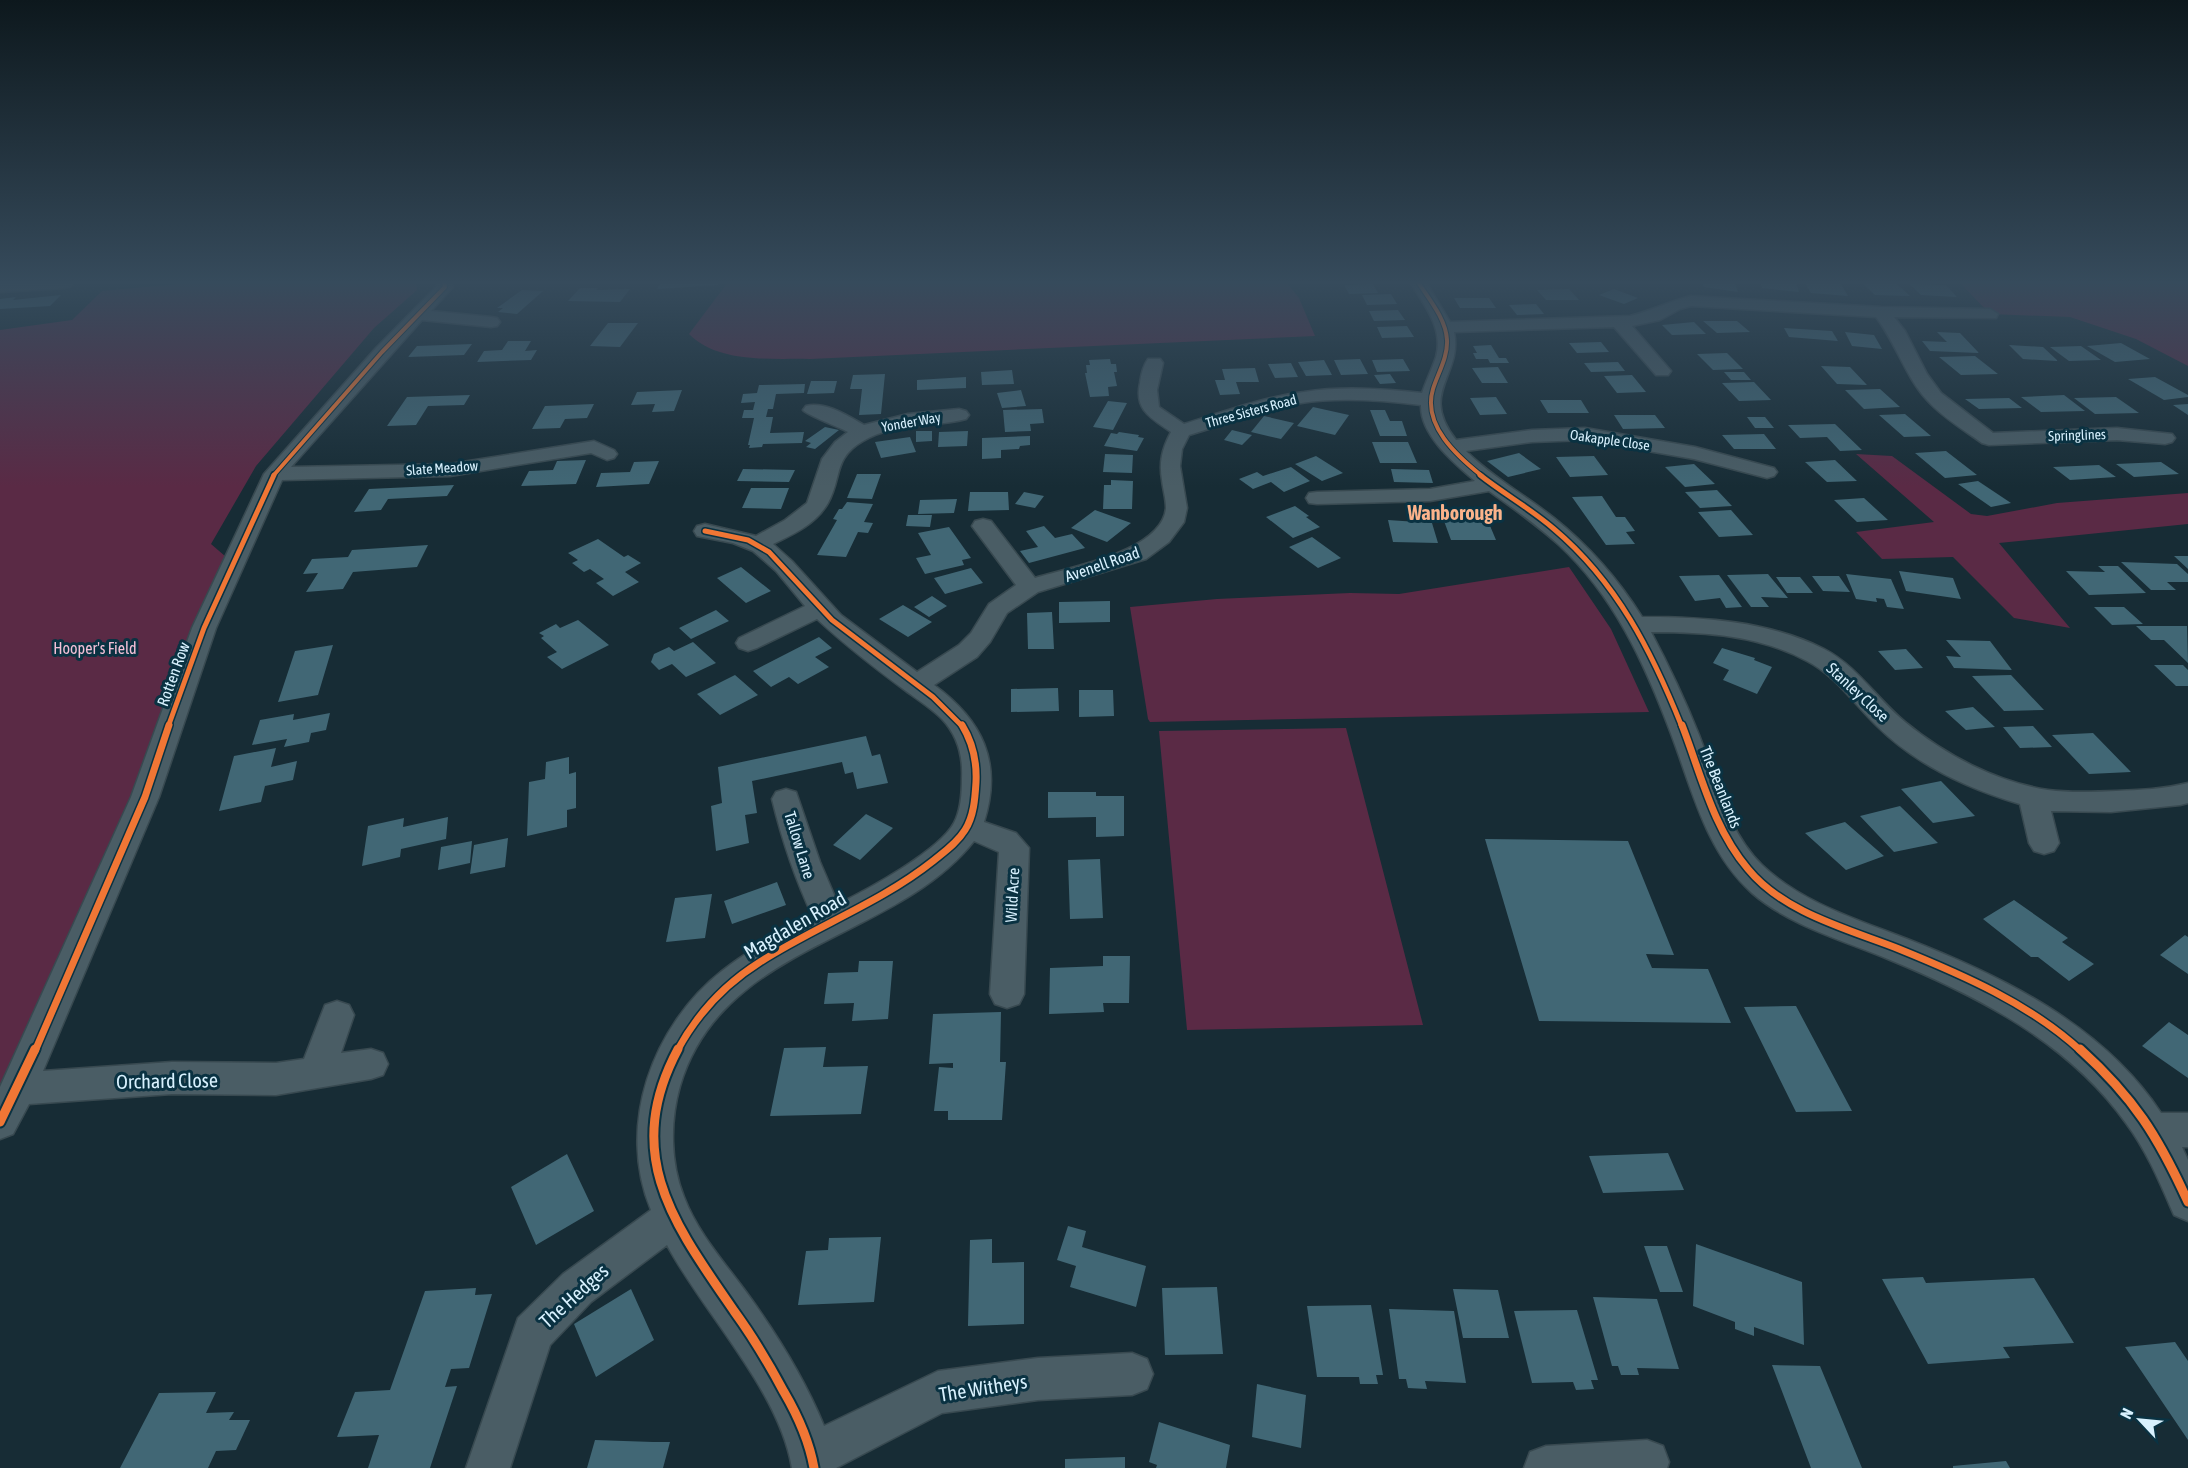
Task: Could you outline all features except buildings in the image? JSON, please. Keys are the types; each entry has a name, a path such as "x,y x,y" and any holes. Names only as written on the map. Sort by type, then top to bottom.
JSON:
{"street":[{"name":"Rotten Row","path":"0,1122 18,1089 145,797 204,627 274,474 384,351"},
{"path":"1430,400 1446,351"},
{"path":"1644,351 1662,371"},
{"path":"1906,351 1925,387 1944,406 2008,454"},
{"path":"1154,363 1148,391 1148,404 1157,415 1181,431"},
{"name":"Three Sisters Road","path":"1181,431 1258,406 1302,397 1375,394 1430,400"},
{"name":"The Beanlands","path":"1430,400 1433,420 1461,458 1544,521 1585,557 1604,579 1634,625 1660,676 1722,828 1745,865 1762,883 1785,900 1809,912 1990,988 2027,1009 2067,1038 2108,1074 2134,1102 2171,1130 2167,1154 2188,1202"},
{"name":"Yonder Way","path":"813,410 836,417 864,433"},
{"name":"Yonder Way","path":"757,544 799,521 814,508 819,501 827,469 834,455 864,433 905,421 959,415"},
{"name":"Avenell Road","path":"915,685 968,651 981,637 997,609 1018,593 1030,587 1138,554 1162,537 1169,530 1176,514 1177,497 1169,468 1169,453 1181,431"},
{"name":"Oakapple Close","path":"1451,447 1532,436 1585,434 1695,453 1767,472"},
{"name":"Springlines","path":"1989,439 2117,434 2165,438"},
{"name":"Slate Meadow","path":"274,474 450,470 594,447 606,454"},
{"path":"1317,498 1353,506 1437,495 1493,484"},
{"path":"983,526 1030,587"},
{"name":"Magdalen Road","path":"705,531 757,544 778,561 820,609 953,715 971,742 976,767 976,785 967,827 951,847 918,873 778,951 736,979 696,1020 665,1079 656,1113 655,1158 661,1191 672,1218 701,1266 771,1366 794,1409 813,1462"},
{"path":"747,644 820,609"},
{"name":"Stanley Close","path":"1634,625 1734,627 1795,646 1830,664 1896,728 1925,749 1975,777 2033,797 2068,802 2157,798 2188,793"},
{"path":"2033,797 2044,843"},
{"name":"Tallow Lane","path":"786,799 811,882 831,922"},
{"name":"Wild Acre","path":"967,827 999,837 1014,848 1007,994"},
{"path":"316,1073 337,1015"},
{"name":"Orchard Close","path":"18,1089 172,1078 276,1079 371,1064"},
{"name":"The Hedges","path":"488,1468 533,1334 554,1309 578,1288 672,1218"},
{"name":"The Witheys","path":"813,1462 938,1392 1038,1379 1132,1374"},
{"path":"1546,1468 1647,1462"}],"green space":[{"name":"Hooper's Field","path":"0,351 355,351 256,466 211,544 233,563 0,1117"},
{"path":"717,351 996,351 810,359 762,359 730,355"},
{"path":"2158,351 2188,351 2188,366"},
{"path":"1856,454 1892,456 1971,514 1987,516 2057,503 2188,493 2188,524 1999,543 2070,628 2014,618 1953,557 1882,559 1856,532 1934,522"},
{"path":"1569,567 1611,629 1649,712 1150,722 1148,719 1130,607 1217,599 1350,593 1399,594"},
{"path":"1346,728 1423,1025 1187,1030 1159,731"}],"cycle path":[{"path":"0,1122 18,1089 145,797 204,628 274,474 383,351"},
{"path":"1446,351 1430,399 1433,419 1442,436 1468,465 1567,540 1612,590 1648,649 1685,734 1715,816 1736,854 1749,871 1765,886 1796,906 1829,922 1946,969 1991,991 2034,1015 2073,1043 2108,1075 2139,1111 2166,1153 2188,1202"},
{"path":"705,531 748,540 777,558 832,620 952,714 968,735 976,762 973,809 967,827 959,838 917,874 892,890 785,947 734,980 706,1007 683,1040 673,1058 659,1096 655,1144 664,1196 687,1243 741,1321 781,1386 804,1431 814,1468"}],"district":[{"name":"Wanborough","path":"1455,513"}]}
